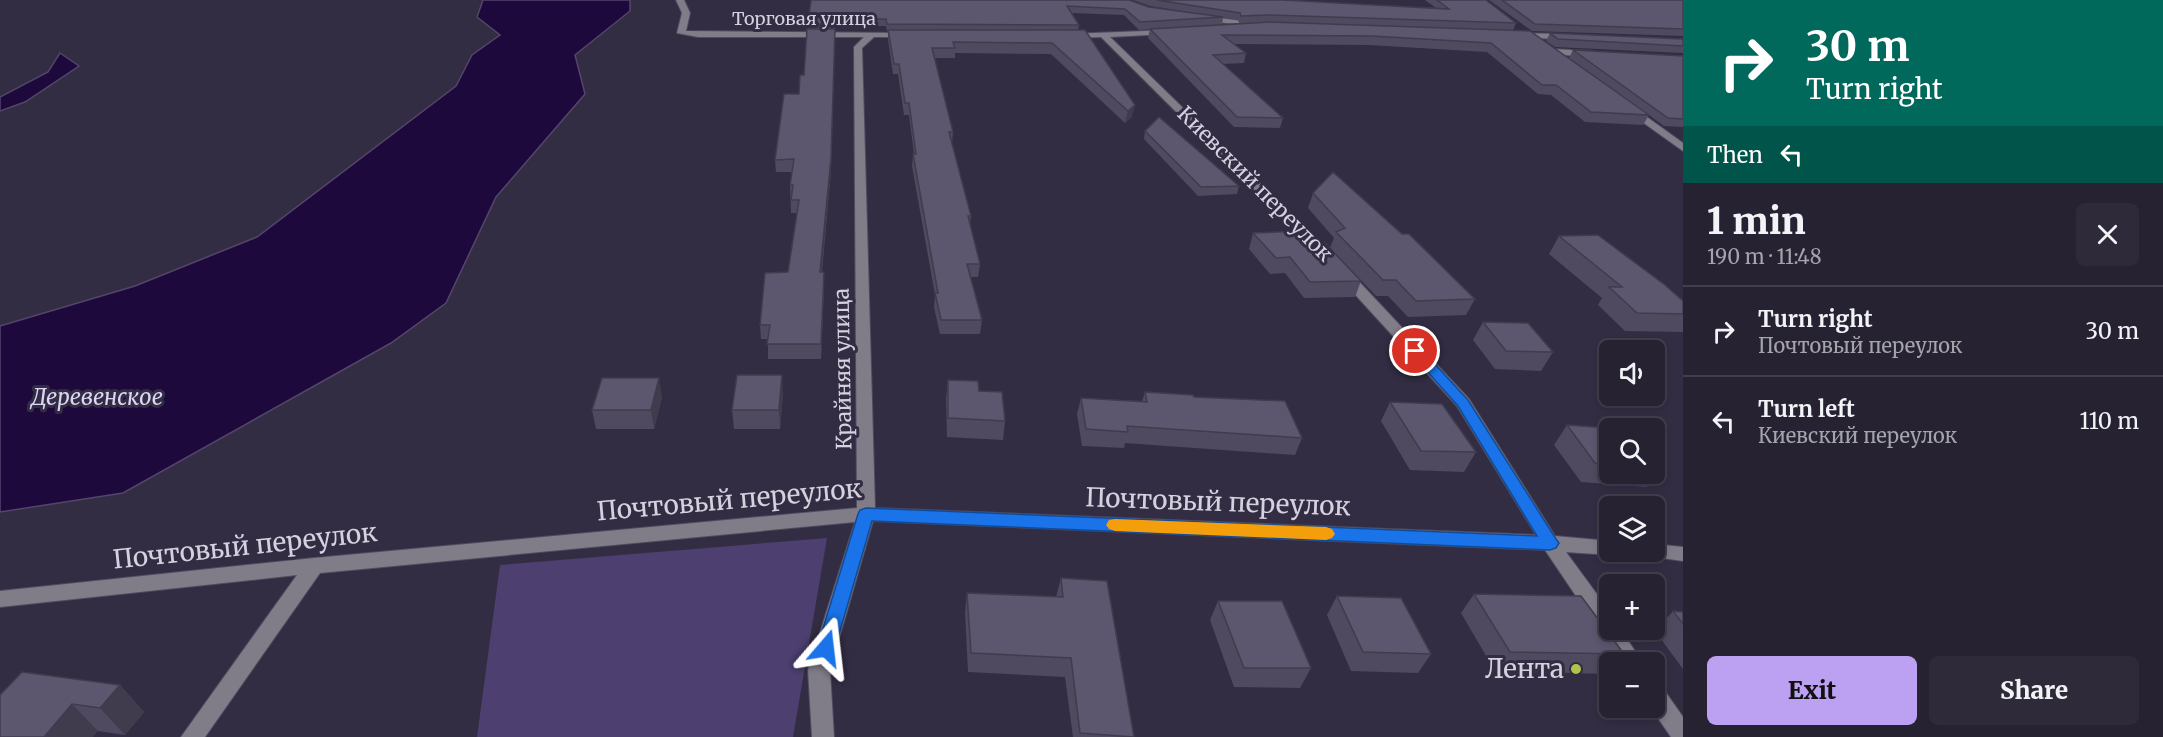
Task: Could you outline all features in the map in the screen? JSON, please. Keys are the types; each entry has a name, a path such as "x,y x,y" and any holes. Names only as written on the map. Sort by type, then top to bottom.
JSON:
{"street":[{"name":"Торговая улица","path":"680,0 686,13 681,33 698,35 919,35"},
{"path":"1191,16 1267,26 1220,29"},
{"path":"1514,23 1572,66"},
{"path":"1058,36 1174,32"},
{"name":"Крайняя улица","path":"823,737 819,670 866,514 858,47 872,35"},
{"path":"1509,35 1578,37"},
{"name":"Киевский переулок","path":"1104,36 1304,230 1463,403 1550,543 1599,614"},
{"path":"1553,52 1600,54"},
{"path":"1618,100 1683,148"},
{"name":"Почтовый переулок","path":"0,599 314,566 866,514 1550,543 1599,547"},
{"path":"1665,552 1683,554"},
{"path":"192,737 314,566"},
{"path":"1665,710 1683,736"}],"shaded area":[{"path":"827,538 793,737 477,737 500,565"}],"water":[{"name":"Деревенское","path":"483,0 630,0 630,11 575,55 585,94 496,197 446,303 391,343 123,493 0,512 0,326 135,286 257,237 456,86 472,55 500,35 477,17"},
{"path":"60,53 79,66 25,102 0,111 0,97 48,72"}],"building":[{"path":"811,0 1129,0 1149,7 1223,17 1140,22 1125,9 1067,6 1079,25 887,24 886,19 835,19 835,24 808,24"},
{"path":"1157,0 1283,0 1449,9 1437,0 1486,0 1516,23 1241,16 1240,13"},
{"path":"1502,0 1683,0 1683,29 1535,24"},
{"path":"1270,22 1530,31 1649,115 1591,112 1556,85 1542,85 1491,43 1372,36 1222,35 1246,53 1213,55 1283,118 1237,117 1150,29"},
{"path":"807,29 835,29 831,158 820,272 824,272 821,344 767,344 770,325 760,325 765,273 788,272 799,200 791,200 793,185 790,185 794,159 775,160 784,94 799,94 800,75 804,75"},
{"path":"888,30 1085,30 1135,105 1128,111 1052,43 953,42 955,48 932,48 953,132 949,132 971,216 968,216 980,264 967,264 982,320 941,320 913,154 916,154 909,103 905,103 899,64 894,64"},
{"path":"1550,33 1683,39 1683,46 1558,39"},
{"path":"1573,50 1683,56 1683,119 1668,118"},
{"path":"1159,117 1239,186 1201,187 1145,131"},
{"path":"1333,172 1402,234 1409,234 1475,299 1416,301 1396,280 1383,280 1336,232 1345,228 1313,193"},
{"path":"1302,231 1321,247 1325,243 1361,281 1310,282 1290,257 1276,258 1253,233"},
{"path":"1598,235 1683,301 1683,314 1637,313 1609,287 1622,287 1559,236"},
{"path":"1483,322 1528,323 1553,352 1506,351"},
{"path":"737,375 782,375 779,410 732,410"},
{"path":"602,378 659,378 651,410 592,410"},
{"path":"948,380 978,381 979,391 1002,392 1005,421 948,418"},
{"path":"1145,392 1193,395 1194,397 1285,401 1302,438 1127,426 1128,432 1086,429 1081,398 1147,402"},
{"path":"1390,402 1442,404 1476,452 1421,451"},
{"path":"1567,425 1599,427 1599,463 1595,463"},
{"path":"1061,578 1107,581 1134,737 1080,733 1071,658 971,653 967,593 1063,597"},
{"path":"1474,594 1581,596 1599,620 1599,640 1614,640 1623,652 1599,654 1510,652"},
{"path":"1337,596 1401,598 1431,654 1363,652"},
{"path":"1218,601 1282,601 1311,668 1244,668"},
{"path":"1673,611 1683,612 1683,624"},
{"path":"22,672 120,685 100,708 72,704 44,737 0,737 0,695"}],"slow traffic":[{"path":"1115,525 1326,534"}],"place":[{"name":"Лента","path":"1576,669"}],"route":[{"path":"826,648 866,514 1550,543 1463,403 1415,351"}]}
